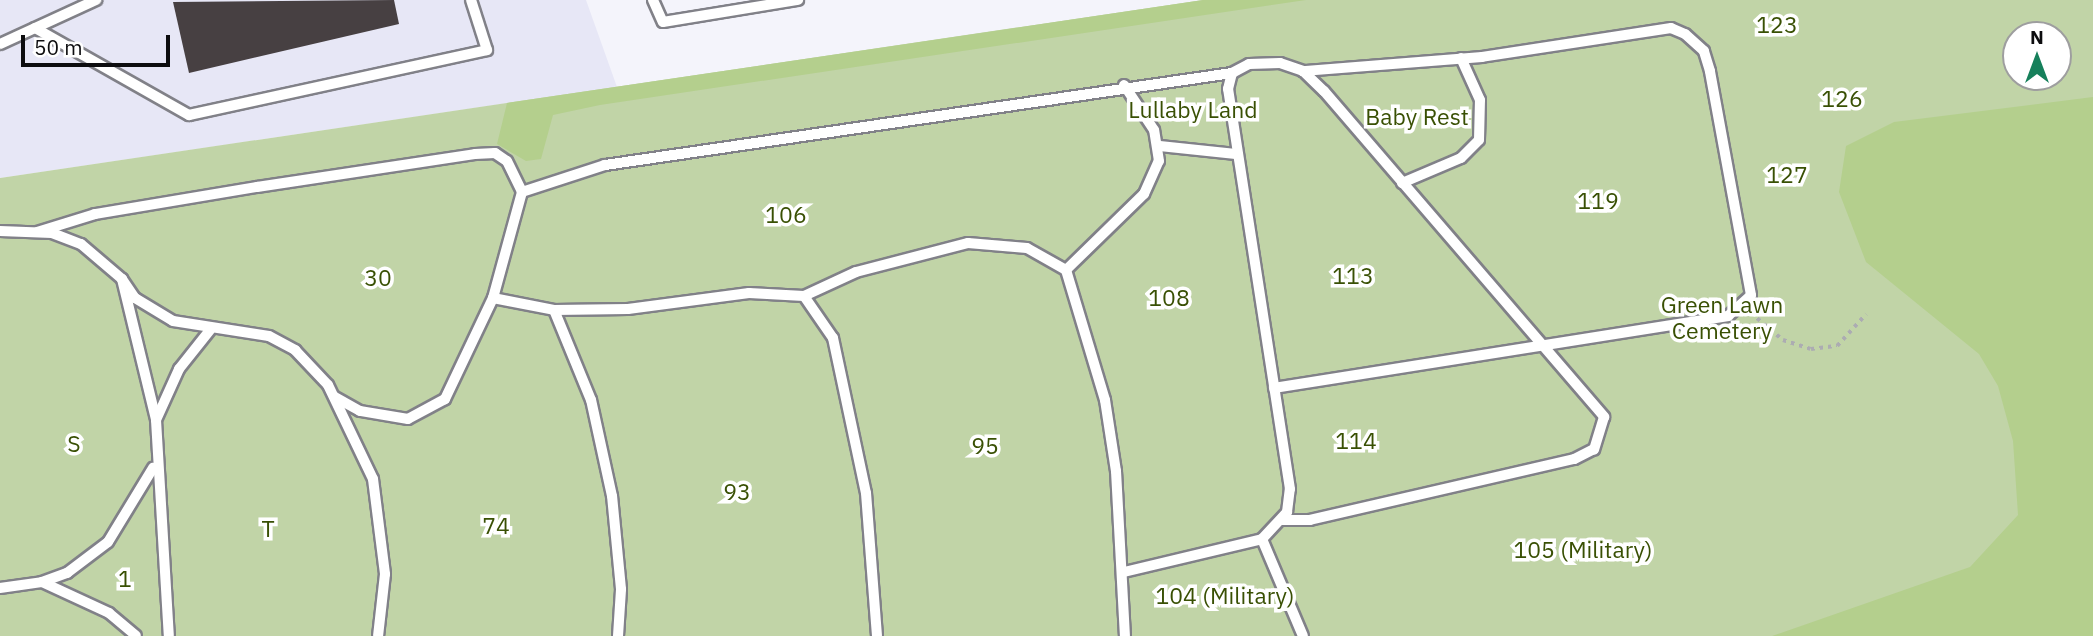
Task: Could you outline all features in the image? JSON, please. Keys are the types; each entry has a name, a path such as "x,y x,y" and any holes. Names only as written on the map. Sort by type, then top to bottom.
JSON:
{"lane":[{"path":"0,44 96,0"},
{"path":"35,28 189,115 487,50 471,0"},
{"path":"653,0 663,22 799,0"},
{"path":"522,192 605,165 1124,85 1233,73 1249,64 1280,63 1303,71 1461,58 1671,28 1697,42 1710,71 1751,281 1743,308 1728,316 1274,388"},
{"path":"1402,183 1461,158 1479,139 1480,100 1461,58"},
{"path":"1282,520 1323,517 1594,449 1604,417 1303,71"},
{"path":"1124,572 1262,539 1282,520 1290,489 1236,154 1228,89 1233,73"},
{"path":"1066,270 1144,194 1160,146 1124,85"},
{"path":"1160,146 1236,154"},
{"path":"37,232 137,206 475,154 495,153 507,161 522,192 493,298 445,399 427,413 384,418 335,397"},
{"path":"0,231 37,232 81,244 122,279 153,312 210,330 247,329 295,350 335,397 373,478 382,525 378,636"},
{"path":"493,298 554,310 628,309 720,294 804,296 856,272 968,243 1027,248 1066,270 1105,400 1124,572 1125,636"},
{"path":"122,279 156,419 153,466 169,636"},
{"path":"804,296 833,338 853,417 866,493 877,636"},
{"path":"554,310 591,400 612,496 621,589 618,636"},
{"path":"156,419 179,369 210,330"},
{"path":"0,588 42,582 67,573 108,541 153,466"},
{"path":"1262,539 1303,636"},
{"path":"0,582 17,584"},
{"path":"42,582 109,613 136,636"}],"path":[{"path":"1743,308 1783,340 1811,349 1837,346 1866,314"}],"shaded area":[{"path":"0,0 586,0 617,87 0,178"}],"green space":[{"name":"Green Lawn Cemetery","path":"1203,0 2093,0 2093,636 0,636 0,178"},
{"path":"1203,0 1306,0 600,105 553,115 541,159 526,161 497,144 507,103"},
{"path":"2093,97 2093,636 1772,636 1970,567 2018,515 2013,441 1998,386 1979,354 1866,262 1839,192 1846,146 1894,122"}],"building":[{"path":"394,0 399,24 189,73 173,2"}],"park label":[{"name":"123","path":"1777,24"},
{"name":"126","path":"1842,98"},
{"name":"Lullaby Land","path":"1193,109"},
{"name":"Baby Rest","path":"1417,116"},
{"name":"127","path":"1787,174"},
{"name":"119","path":"1598,200"},
{"name":"106","path":"786,214"},
{"name":"113","path":"1353,275"},
{"name":"30","path":"378,277"},
{"name":"108","path":"1169,297"},
{"name":"114","path":"1356,440"},
{"name":"S","path":"74,443"},
{"name":"95","path":"985,445"},
{"name":"93","path":"737,491"},
{"name":"74","path":"496,525"},
{"name":"T","path":"268,528"},
{"name":"105 (Military)","path":"1583,549"},
{"name":"1","path":"125,578"},
{"name":"104 (Military)","path":"1225,595"}]}
